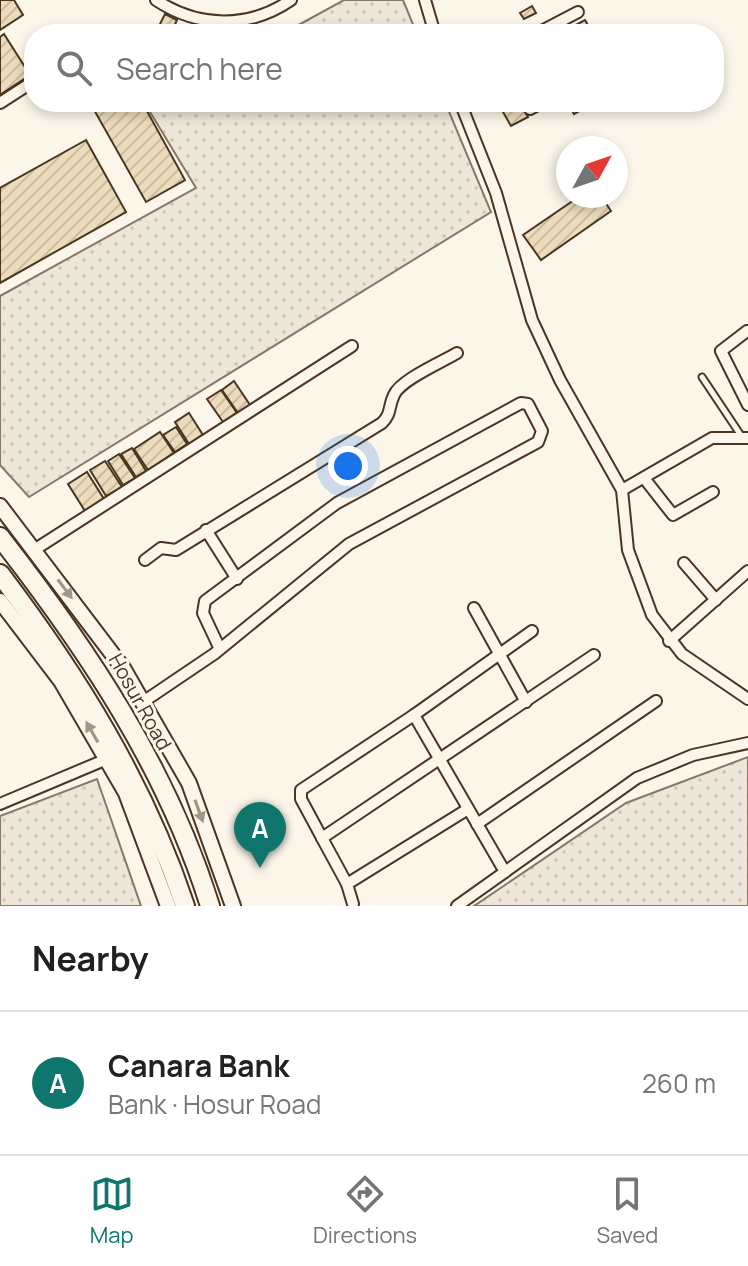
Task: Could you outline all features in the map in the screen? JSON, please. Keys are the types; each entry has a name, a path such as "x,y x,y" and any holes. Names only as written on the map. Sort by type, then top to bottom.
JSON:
{"highway":[{"name":"Hosur Road","path":"0,537 68,627 116,699 174,808 210,906"},
{"path":"0,574 28,624 90,700 122,758 163,845 185,906"}],"street":[{"path":"156,0 172,11 209,21 250,21 291,0"},
{"path":"426,1 432,24"},
{"path":"555,24 578,12"},
{"path":"0,103 24,87"},
{"path":"464,112 496,193 532,320 560,380 622,490 634,575 652,615 682,654 748,699"},
{"path":"747,331 721,351 748,405"},
{"path":"34,550 352,346"},
{"path":"145,560 161,548 176,550 382,423 391,414 394,393 402,385 457,353"},
{"path":"143,702 214,654 349,544 538,442 542,431 528,404 521,403 337,503 202,603 219,647"},
{"path":"622,490 712,438 745,438"},
{"path":"644,478 673,515 713,492"},
{"path":"0,506 123,668 143,702 189,783 233,906"},
{"path":"206,530 237,579"},
{"path":"684,563 716,600"},
{"path":"669,641 748,571"},
{"path":"0,601 28,624 126,793 168,906"},
{"path":"474,608 526,702"},
{"path":"353,904 347,884 301,799 301,790 532,631"},
{"path":"322,838 594,655"},
{"path":"477,824 656,701"},
{"path":"414,715 505,872"},
{"path":"457,906 637,778 693,755 748,743"},
{"path":"0,804 107,759"},
{"path":"347,884 468,809"}],"lane":[{"path":"702,377 745,438"}],"shaded area":[{"path":"344,0 403,0 413,24 300,24"},
{"path":"150,112 449,112 491,212 29,497 0,465 0,296 196,188"},
{"path":"748,757 748,906 474,906 626,803"},
{"path":"97,779 141,906 0,906 0,816"}],"building":[{"path":"0,0 14,0 23,15 0,30"},
{"path":"532,6 536,13 524,19 520,13"},
{"path":"165,14 177,20 175,24 160,24"},
{"path":"4,34 24,66 24,79 0,95 0,37"},
{"path":"95,112 148,112 185,180 146,202"},
{"path":"503,112 525,112 528,117 511,126"},
{"path":"86,140 126,212 0,283 0,188"},
{"path":"562,208 609,208 611,211 541,260 523,235"},
{"path":"234,381 250,405 238,413 222,390"},
{"path":"221,390 237,413 223,422 207,399"},
{"path":"189,413 203,435 189,444 175,422"},
{"path":"176,427 187,444 175,452 163,435"},
{"path":"160,432 174,453 148,470 134,449"},
{"path":"132,448 146,471 136,477 121,454"},
{"path":"119,454 135,478 123,485 108,461"},
{"path":"105,461 122,487 106,496 90,470"},
{"path":"87,472 104,499 85,511 68,484"}],"place":[{"name":"Canara Bank","path":"260,868"}]}
